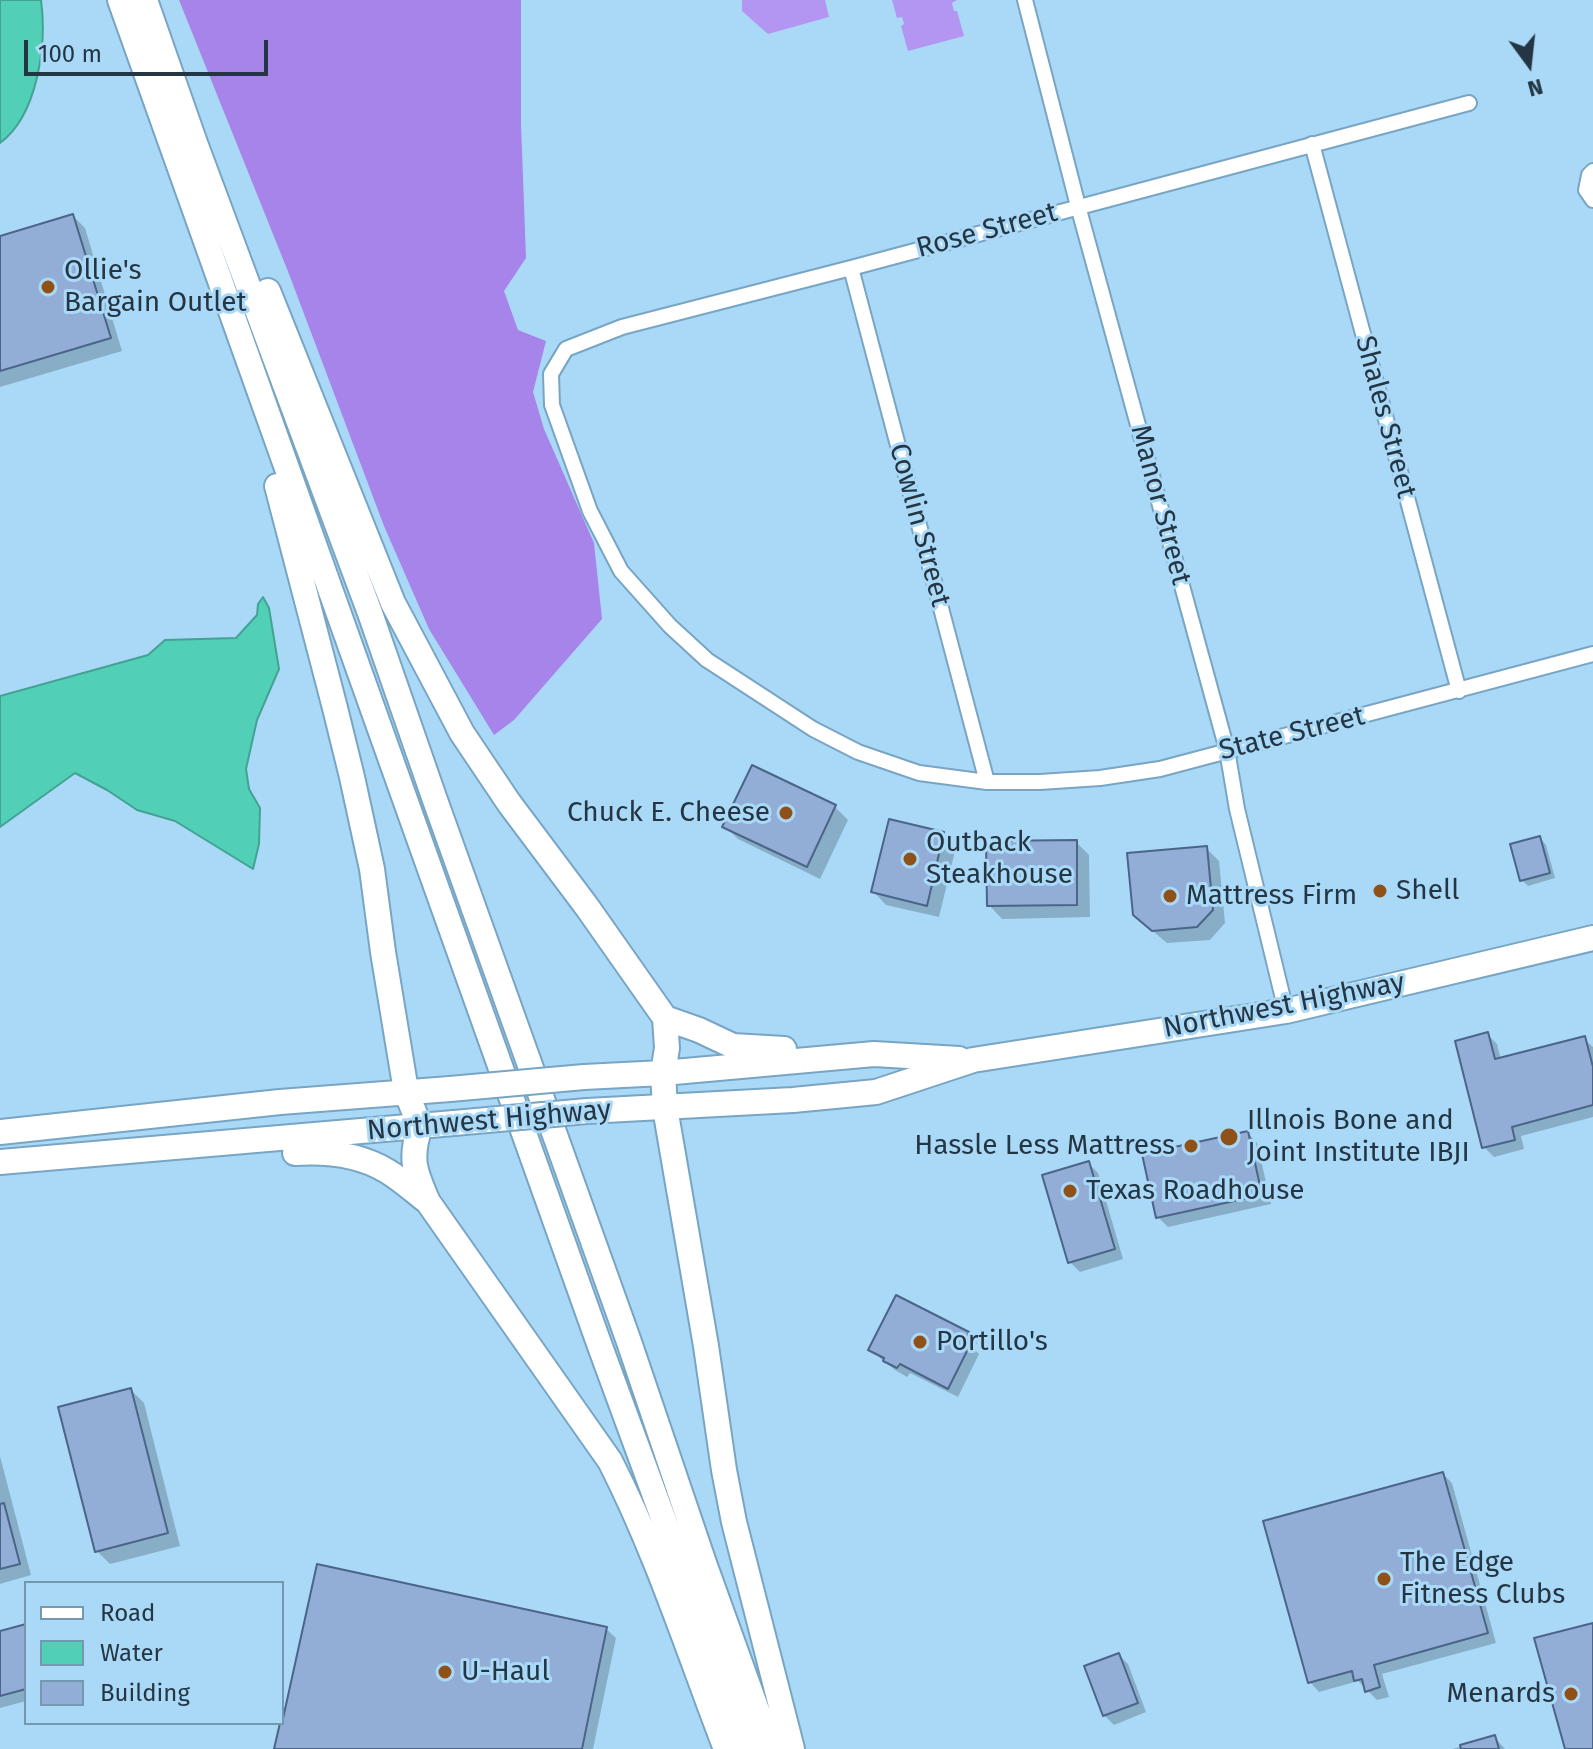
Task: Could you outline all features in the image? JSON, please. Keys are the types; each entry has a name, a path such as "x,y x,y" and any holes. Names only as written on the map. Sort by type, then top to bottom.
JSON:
{"main road":[{"path":"120,0 590,1319 748,1749"},
{"path":"145,0 370,613 771,1749"},
{"path":"195,143 219,173 228,190 393,603 462,733 665,1018 665,1108 724,1470 734,1522 792,1749"},
{"path":"210,249 274,474 342,736 372,869 406,1091 420,1127 414,1143 416,1171 428,1202 610,1461 648,1545 726,1749"},
{"name":"Northwest Highway","path":"0,1162 587,1111 793,1100 876,1092 973,1060 1286,1011 1593,938"},
{"path":"665,1018 733,1046 874,1054"},
{"name":"Northwest Highway","path":"0,1132 280,1102 874,1054 973,1060"},
{"path":"205,1145 277,1153 324,1151 357,1157 387,1171 428,1202"}],"street":[{"name":"Manor Street","path":"1025,0 1227,750 1237,809 1286,1011"},
{"name":"Rose Street","path":"552,405 551,374 566,349 622,327 1469,103"},
{"name":"Shales Street","path":"1312,144 1459,691"},
{"path":"1593,171 1586,190 1593,200"},
{"name":"Cowlin Street","path":"851,268 987,782"},
{"name":"State Street","path":"552,405 590,511 621,571 670,626 707,660 813,729 858,752 919,773 987,782 1040,782 1100,778 1160,769 1593,654"}],"shaded area":[{"path":"179,0 521,0 521,124 526,258 504,291 518,330 546,341 533,392 544,429 594,543 602,619 514,720 494,735 429,629 384,526 289,274"},
{"path":"742,0 825,0 829,17 768,34 742,11"},
{"path":"892,0 957,0 952,3 964,36 908,51 901,26 904,24 902,17 897,18"}],"water":[{"path":"0,0 41,0 43,18 41,57 31,97 13,131 0,143"},
{"path":"263,597 269,608 279,669 257,720 246,769 249,789 260,808 259,844 253,869 175,821 137,810 75,773 0,827 0,696 148,655 165,640 236,638 257,615 258,604"}],"building":[{"name":"Ollie's Bargain Outlet","path":"73,214 111,338 0,371 0,236"},
{"path":"752,765 836,805 807,867 722,827"},
{"path":"889,819 944,832 927,906 871,892"},
{"path":"1540,836 1550,873 1520,881 1510,844"},
{"path":"1077,840 1077,905 987,906 986,841"},
{"path":"1207,846 1213,910 1197,927 1152,931 1133,915 1127,853"},
{"path":"1488,1032 1495,1059 1585,1036 1593,1067 1593,1105 1512,1127 1515,1140 1482,1148 1455,1041"},
{"path":"1248,1131 1262,1195 1156,1218 1142,1154"},
{"path":"1089,1161 1115,1249 1068,1263 1042,1175"},
{"name":"Portillo's","path":"896,1295 969,1332 965,1340 971,1343 948,1389 900,1364 897,1368 868,1350"},
{"path":"131,1388 168,1533 95,1552 58,1407"},
{"path":"1443,1472 1488,1633 1374,1665 1380,1687 1365,1692 1362,1679 1354,1681 1352,1671 1308,1683 1263,1521"},
{"path":"4,1503 20,1564 0,1569 0,1504"},
{"name":"U-Haul","path":"317,1564 607,1627 582,1749 274,1749 280,1725 284,1725"},
{"name":"Menards","path":"1593,1623 1593,1749 1565,1749 1534,1638"},
{"path":"24,1625 24,1690 0,1696 0,1631"},
{"path":"1119,1653 1138,1703 1103,1716 1084,1666"},
{"path":"1495,1735 1499,1749 1461,1749 1460,1745"}],"place":[{"name":"Ollie's Bargain Outlet","path":"48,287"},
{"name":"Chuck E. Cheese","path":"786,813"},
{"name":"Outback Steakhouse","path":"910,859"},
{"name":"Shell","path":"1380,891"},
{"name":"Mattress Firm","path":"1170,896"},
{"name":"Illnois Bone and Joint Institute IBJI","path":"1229,1137"},
{"name":"Hassle Less Mattress","path":"1191,1146"},
{"name":"Texas Roadhouse","path":"1070,1191"},
{"name":"Portillo's","path":"920,1342"},
{"name":"The Edge Fitness Clubs","path":"1384,1579"},
{"name":"U-Haul","path":"445,1672"},
{"name":"Menards","path":"1571,1694"}]}
